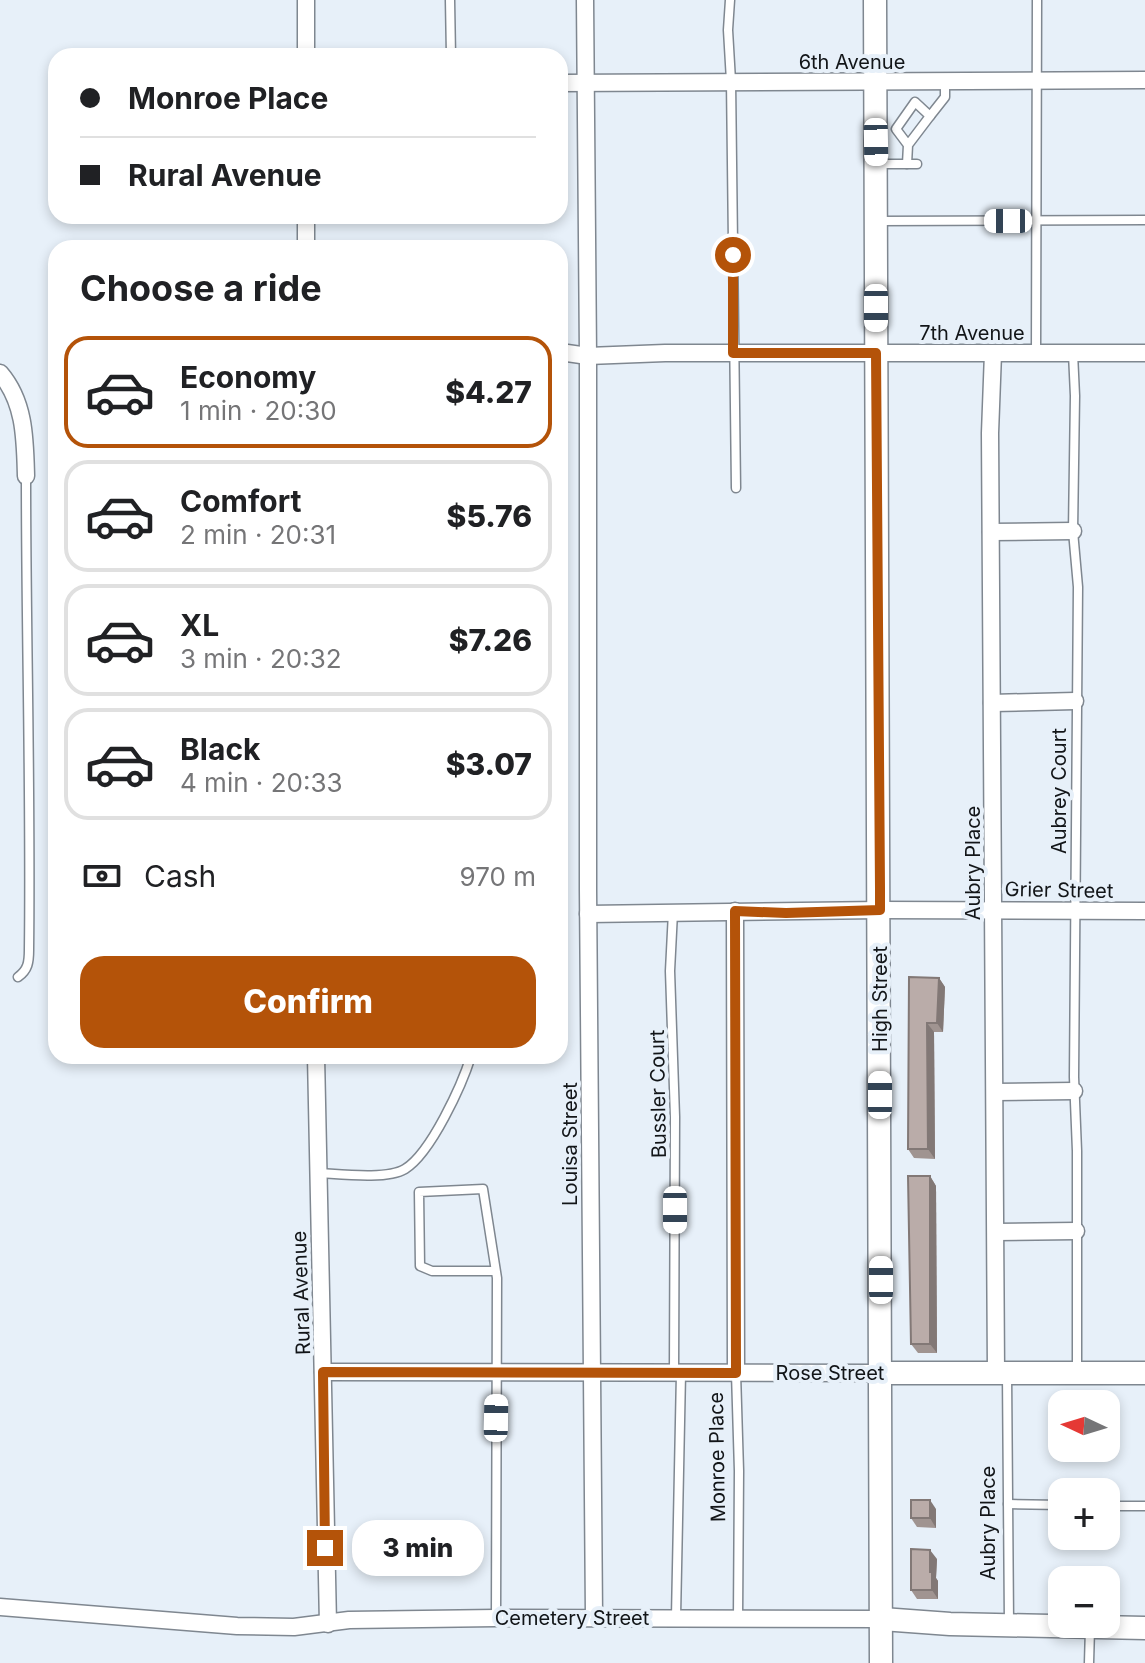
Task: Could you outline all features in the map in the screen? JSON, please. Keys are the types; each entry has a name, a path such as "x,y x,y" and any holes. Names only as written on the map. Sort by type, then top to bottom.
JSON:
{"main road":[{"name":"High Street","path":"875,0 875,83 888,121 876,164 881,1663"},
{"name":"Rose Street","path":"881,1373 1145,1373"},
{"name":"Cemetery Street","path":"882,1619 1048,1625"},
{"name":"Cemetery Street","path":"1120,1627 1145,1628"}],"street":[{"path":"306,0 306,48"},
{"name":"Louisa Street","path":"585,0 594,1617"},
{"name":"6th Avenue","path":"568,82 1145,80"},
{"name":"7th Avenue","path":"568,353 588,356 1145,353"},
{"name":"Aubry Place","path":"993,353 993,909 996,1232 1001,1373"},
{"path":"0,373 13,388 21,415 26,476"},
{"path":"991,532 1073,531"},
{"path":"992,703 1070,701"},
{"name":"Grier Street","path":"588,914 993,909 1145,911"},
{"name":"Monroe Place","path":"735,911 736,1373"},
{"name":"Rural Avenue","path":"316,1064 328,1624"},
{"path":"995,1092 1074,1091"},
{"path":"996,1232 1076,1231"},
{"name":"Rose Street","path":"323,1372 881,1373"},
{"name":"Cemetery Street","path":"0,1607 237,1626 294,1627 349,1620 594,1617 882,1619"}],"lane":[{"path":"450,0 451,48"},
{"path":"730,0 736,488"},
{"path":"1036,353 1037,0"},
{"path":"908,145 945,97 945,81"},
{"path":"915,82 915,102 930,116"},
{"path":"876,164 912,164 908,145 888,121 915,102"},
{"path":"877,221 1145,220"},
{"name":"Aubrey Court","path":"1073,353 1073,531 1078,587 1070,701 1076,911 1077,1373"},
{"path":"18,977 29,963 26,476"},
{"name":"Bussler Court","path":"673,912 670,971 678,1373 676,1617"},
{"path":"317,1173 368,1176 404,1170 424,1149 463,1082 469,1064"},
{"path":"495,1271 432,1271 420,1266 419,1192 483,1189 495,1271 496,1618"},
{"name":"Monroe Place","path":"736,1373 738,1618"},
{"name":"Aubry Place","path":"1001,1373 1008,1504 1009,1625"},
{"path":"1008,1504 1048,1505"},
{"path":"1120,1506 1145,1506"},
{"path":"1089,1663 1090,1638"}],"building":[{"path":"909,977 939,978 937,1023 927,1023 928,1149 908,1149"},
{"path":"908,1176 930,1176 930,1344 911,1344"},
{"path":"911,1500 930,1500 930,1518 911,1518"},
{"path":"911,1549 930,1550 932,1590 911,1590"}],"route":[{"path":"325,1548 323,1372 736,1373 735,911 880,910 880,888 876,353 733,353 733,255"}]}
